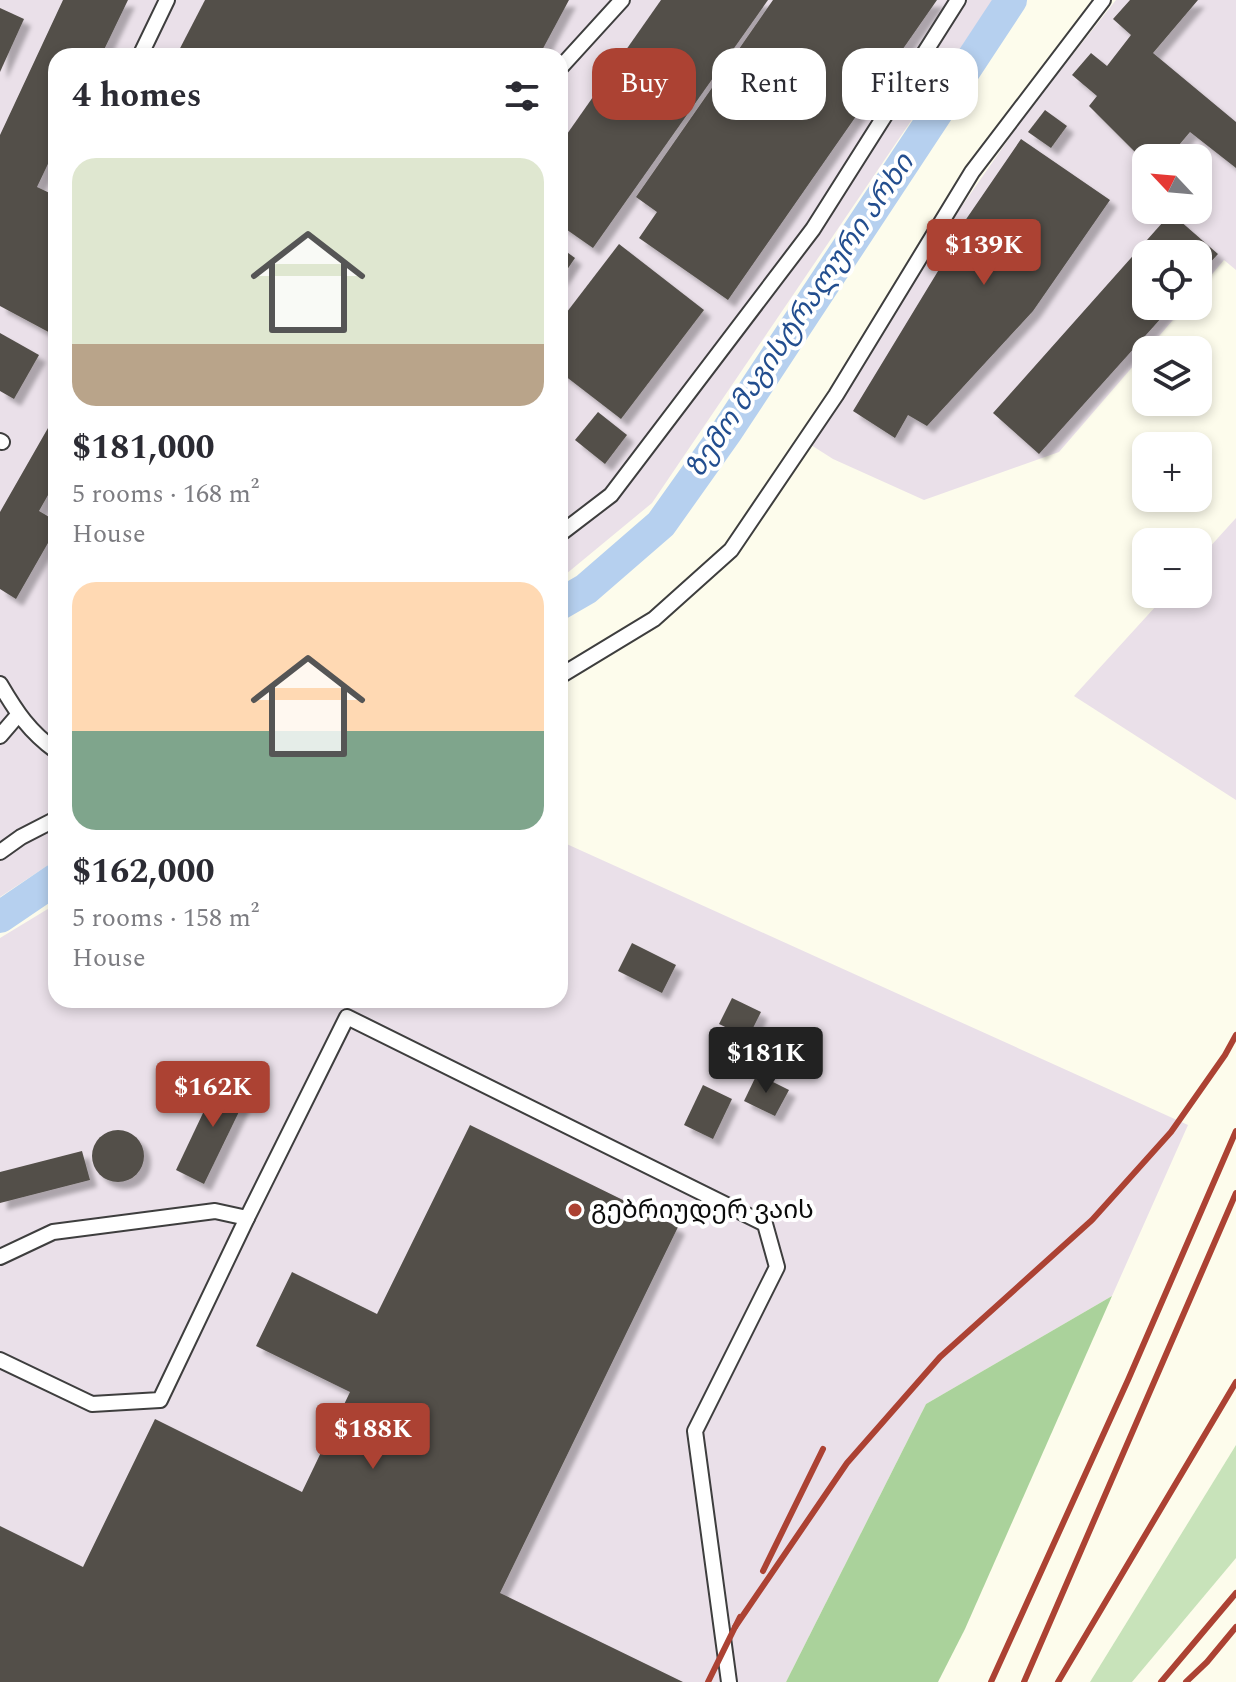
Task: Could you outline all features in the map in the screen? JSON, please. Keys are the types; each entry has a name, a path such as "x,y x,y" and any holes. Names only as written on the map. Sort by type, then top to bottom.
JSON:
{"lane":[{"path":"144,48 167,0"},
{"path":"568,59 622,0"},
{"path":"568,528 611,495 813,229 958,0"},
{"path":"568,671 654,619 731,550 836,395 972,172 1103,0"},
{"path":"0,684 18,715 48,745"},
{"path":"0,736 18,715"},
{"path":"0,852 48,823"},
{"path":"0,1360 92,1404 160,1400 347,1017 765,1224 777,1267 695,1431 729,1682"},
{"path":"0,1257 53,1232 215,1211 247,1218"}],"shaded area":[{"path":"0,0 993,0 960,48 842,48 842,120 912,120 652,503 568,572 568,48 48,48 48,865 0,897"},
{"path":"1116,0 1236,0 1236,270 1224,260 1212,274 1212,240 1132,240 1132,320 1173,320 1159,336 1132,336 1132,367 1059,452 924,500 833,459 811,445 948,226 1028,111"},
{"path":"1236,518 1236,800 1074,696 1154,608 1212,608 1212,545"},
{"name":"გებრიუდერ ვაის","path":"568,845 1188,1125 1112,1296 926,1404 786,1682 0,1682 0,938 48,909 48,1008 568,1008"}],"green space":[{"path":"1112,1296 965,1629 938,1682 786,1682 926,1404"},
{"path":"1236,1445 1236,1558 1132,1682 1090,1682"}],"building":[{"path":"63,0 128,0 105,48 48,48 48,164 37,187 48,192 48,332 0,306 0,135"},
{"path":"205,0 569,0 543,48 180,48"},
{"path":"661,0 768,0 734,48 712,48 712,79 696,102 696,48 627,48"},
{"path":"773,0 937,0 904,48 842,48 842,120 853,120 728,300 639,238 657,212 636,197 690,120 696,120 696,111 712,88 712,120 826,120 826,48 740,48"},
{"path":"1130,0 1198,0 1153,53 1236,122 1236,168 1212,149 1212,144 1205,144 1190,132 1180,144 1132,144 1132,149 1089,106 1097,96 1072,75 1091,53 1107,66 1131,35 1113,19"},
{"path":"0,8 24,19 0,72"},
{"path":"592,98 592,120 683,120 593,248 568,231 568,133"},
{"path":"1045,110 1067,126 1051,148 1028,132"},
{"path":"1021,139 1110,200 1033,311 927,426 908,415 895,438 853,411 949,253 958,231"},
{"path":"1161,224 1184,224 1202,240 1147,240"},
{"path":"619,244 704,310 621,419 568,378 568,311"},
{"path":"568,253 575,258 568,268"},
{"path":"1132,257 1132,320 1159,320 1145,336 1132,336 1132,351 1039,454 993,413"},
{"path":"0,333 39,355 14,399 0,391"},
{"path":"598,412 627,435 605,464 575,440"},
{"path":"48,428 48,495 39,511 48,516 48,543 16,599 0,589 0,512"},
{"path":"632,943 676,965 662,993 618,971"},
{"path":"732,998 761,1012 748,1038 719,1024"},
{"path":"757,1074 789,1090 775,1116 744,1101"},
{"path":"221,1075 250,1089 204,1184 176,1170"},
{"path":"703,1085 732,1099 713,1139 684,1125"},
{"path":"470,1125 678,1227 500,1593 683,1682 0,1682 0,1526 83,1567 155,1419 302,1492 350,1392 256,1346 292,1272 377,1314"},
{"path":"118,1130 137,1137 144,1156 137,1175 118,1182 99,1175 92,1156 99,1137"},
{"path":"82,1151 90,1180 0,1203 0,1172"}],"waterway":[{"name":"ზემო მაგისტრალური არხი","path":"568,599 586,589 661,524 727,431 1011,0"},
{"name":"ზემო მაგისტრალური არხი","path":"0,917 48,884"}],"railway":[{"path":"735,1627 847,1463 940,1357 1092,1220 1171,1132 1236,1035"},
{"path":"991,1682 1128,1380 1236,1131"},
{"path":"1024,1682 1236,1193"},
{"path":"1058,1682 1236,1382"},
{"path":"763,1571 823,1449"},
{"path":"1161,1682 1236,1593"},
{"path":"708,1682 740,1617"},
{"path":"1186,1682 1236,1627"}],"place":[{"name":"გებრიუდერ ვაის","path":"575,1210"}]}
